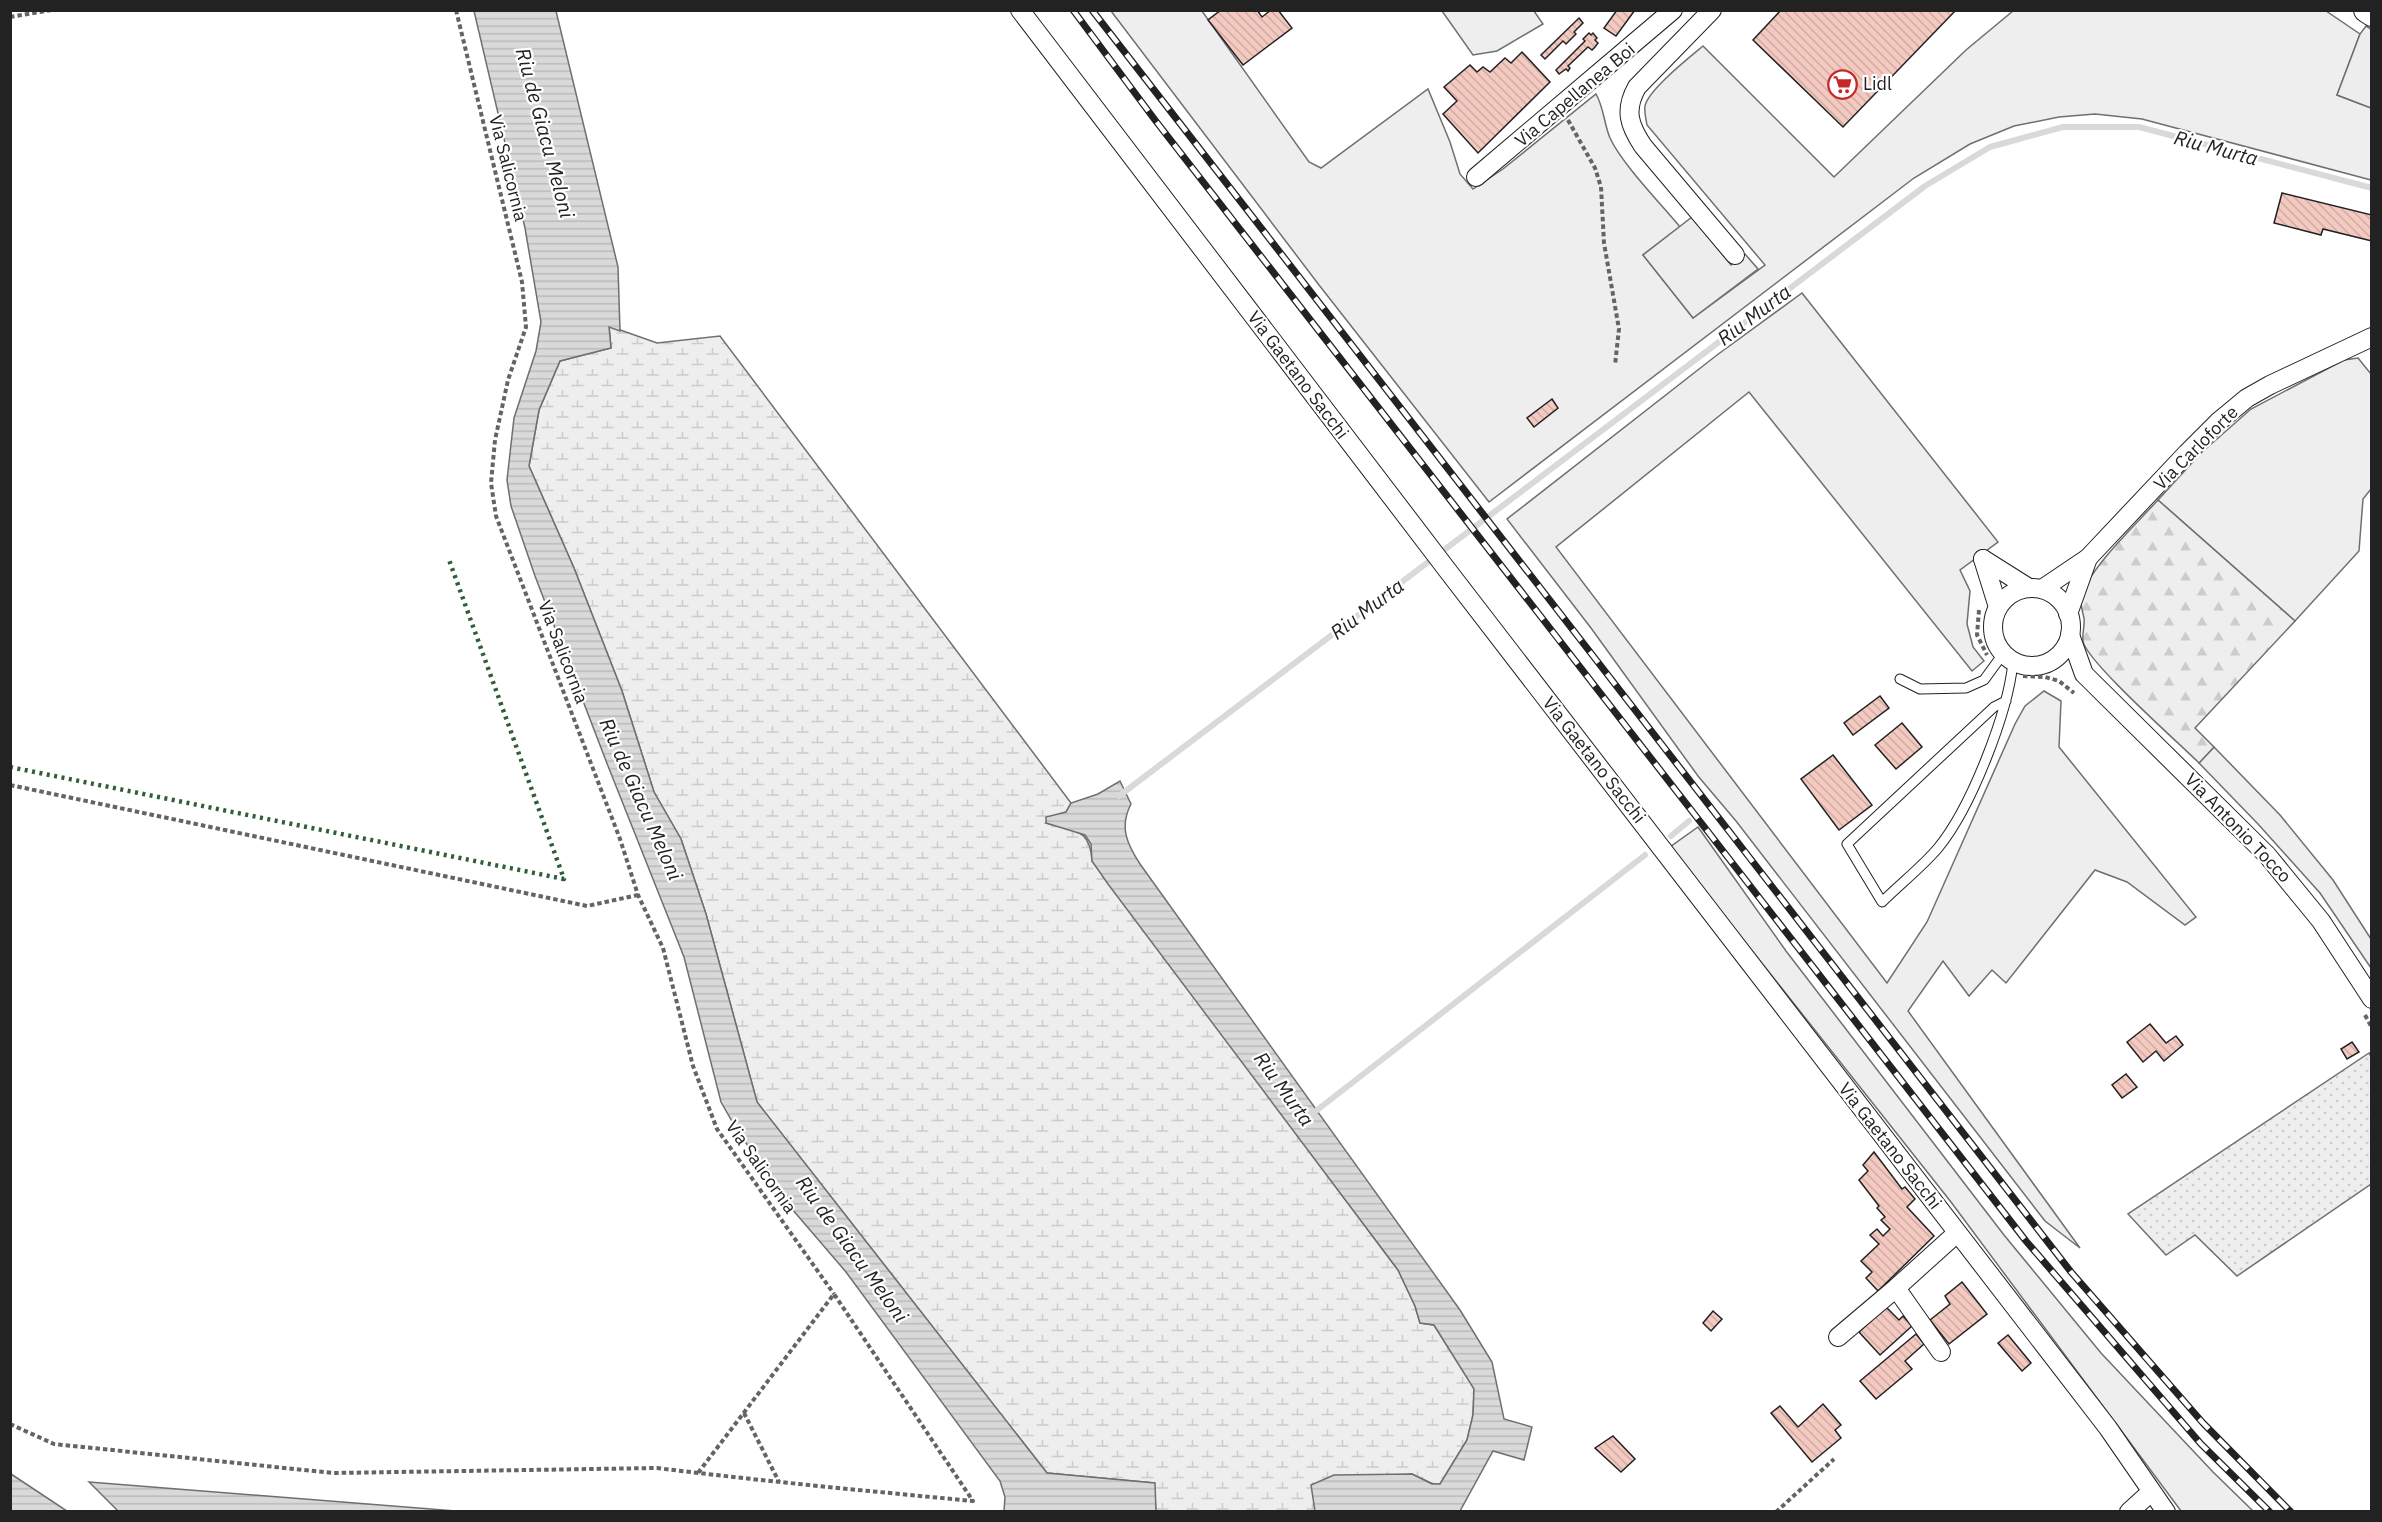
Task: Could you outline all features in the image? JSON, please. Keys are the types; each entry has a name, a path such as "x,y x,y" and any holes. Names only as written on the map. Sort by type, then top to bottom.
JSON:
{"main road":[{"path":"2366,10 2372,14"}],"street":[{"name":"Via Gaetano Sacchi","path":"1020,10 1427,544 2108,1428 2166,1512"},
{"name":"Via Capellanea Boi","path":"1476,177 1673,10"},
{"path":"1712,10 1637,87 1631,96 1628,118 1643,146 1735,255"},
{"name":"Via Carloforte","path":"2036,589 2088,558 2187,453 2218,422 2247,398 2372,337"},
{"path":"2068,614 2058,599 1983,559 1989,606 1993,619 1992,631 2006,663 2038,666 2050,662 2066,646 2070,635 2068,614 2088,558"},
{"path":"1989,606 2017,591 2036,589"},
{"name":"Via Antonio Tocco","path":"2070,635 2084,674"},
{"name":"Via Antonio Tocco","path":"2050,662 2084,674 2267,855 2321,921 2367,1004"},
{"path":"1838,1337 1957,1233"},
{"path":"1896,1288 1941,1352"},
{"path":"2129,1512 2151,1492"}],"lane":[{"path":"1900,679 1920,689 1966,688 1984,680 2006,663"},
{"path":"2006,663 2006,701 1969,800 1938,848 1882,902 1847,844 1994,707 2006,701"}],"path":[{"path":"10,17 52,10"},
{"name":"Via Salicornia","path":"456,10 522,282 526,327 508,380 495,440 491,483 496,516 620,839 638,895 663,948 693,1066 717,1129 834,1294 973,1501 779,1482"},
{"path":"1563,105 1570,126 1595,168 1601,187 1604,243 1619,329 1615,365"},
{"path":"1989,606 1977,635 1987,655 2006,663 2030,678 2045,677 2059,681 2076,694"},
{"path":"10,785 587,906 638,895"},
{"path":"2367,1004 2372,1028"},
{"path":"698,1473 834,1294"},
{"path":"744,1413 779,1482"},
{"path":"10,1424 54,1444 333,1473 657,1468 779,1482"},
{"path":"1776,1512 1834,1459"}],"green space":[{"path":"1111,11 1202,11 1309,162 1321,168 1428,89 1450,142 1460,174 1473,189 1503,169 1596,94 1608,133 1616,148 1632,172 1680,227 1643,255 1693,318 1765,265 1647,125 1645,106 1648,99 1670,74 1703,46 1834,177 1966,50 2013,11 2326,11 2360,34 2337,95 2371,108 2371,180 2142,119 2095,114 2059,117 2014,126 1970,144 1914,178 1489,502 1319,285"},
{"path":"1442,11 1534,11 1543,24 1497,51 1473,55"},
{"path":"1802,293 1998,542 1960,570 1970,591 1967,624 1973,647 1984,661 1972,671 1749,392 1556,547 1887,983 1927,922 2025,706 2044,691 2061,701 2059,747 2196,917 2185,925 2127,882 2095,870 2006,983 1992,970 1969,996 1943,961 1908,1011 2080,1248 2045,1221 1736,821 1698,776 1591,628 1507,519 1717,355"},
{"path":"609,326 657,343 720,336 1071,803 1066,812 1046,823 1084,836 1091,850 1092,861 1398,1270 1415,1306 1420,1323 1434,1325 1474,1388 1473,1415 1467,1440 1440,1484 1433,1484 1412,1474 1312,1485 1315,1511 1156,1512 1154,1483 1047,1473 757,1102 706,914 681,839 654,792 622,691 574,568 529,466 539,410 560,361 611,348"},
{"path":"2358,358 2371,374 2371,489 2363,499 2359,551 2295,621 2158,500 2201,453 2251,409 2344,360"},
{"path":"2158,500 2295,621 2195,728 2214,747 2199,763 2116,683 2088,651 2083,641 2084,621 2081,599 2088,581 2117,544"},
{"path":"2214,747 2280,815 2333,880 2371,939 2371,968 2320,893 2199,763"},
{"path":"1698,827 1786,951 2004,1235 2101,1353 2253,1511 2181,1511 1951,1202 1670,847"},
{"path":"2369,1053 2372,1058 2371,1184 2237,1276 2195,1235 2166,1255 2128,1214"}],"shaded area":[{"path":"2366,26 2371,29 2371,108 2337,95 2360,34"},
{"path":"1692,217 1731,265 1745,254 1758,269 1693,318 1643,255"}],"water":[{"name":"Riu de Giacu Meloni","path":"474,11 556,11 618,267 620,331 609,327 611,348 560,361 539,410 529,466 574,568 622,691 654,792 681,839 706,914 757,1102 1047,1473 1155,1483 1156,1511 1004,1511 1005,1497 1000,1481 846,1272 792,1209 737,1130 721,1102 684,957 535,576 511,506 507,480 514,418 536,351 541,322 525,228"},
{"path":"1120,781 1131,804 1127,812 1126,835 1140,864 1460,1310 1492,1362 1504,1419 1532,1427 1524,1460 1493,1451 1460,1511 1315,1511 1311,1485 1334,1475 1412,1474 1432,1484 1440,1484 1467,1440 1473,1415 1474,1389 1434,1325 1420,1323 1415,1306 1398,1270 1108,884 1092,861 1091,844 1085,835 1046,823 1046,817 1066,812 1071,803 1098,794"},
{"path":"11,1474 67,1511 11,1511"},
{"path":"89,1482 456,1511 118,1511"}],"building":[{"path":"1221,10 1257,10 1262,17 1271,10 1278,10 1292,28 1243,65 1208,20"},
{"path":"1617,10 1635,10 1616,36 1604,28"},
{"name":"Lidl","path":"1781,10 1956,10 1843,127 1753,40"},
{"path":"1579,18 1583,23 1574,32 1576,34 1566,44 1563,41 1545,59 1541,55"},
{"path":"1589,33 1591,35 1593,33 1598,43 1592,50 1588,47 1568,66 1570,68 1568,71 1566,69 1559,74 1556,70 1585,41 1583,39"},
{"path":"1522,52 1550,82 1478,153 1443,114 1457,101 1444,87 1470,65 1477,72 1483,67 1490,72 1505,58 1511,63"},
{"path":"2282,193 2372,215 2372,241 2323,229 2321,235 2274,223"},
{"path":"1552,399 1558,408 1534,427 1527,418"},
{"path":"1880,696 1889,708 1853,735 1844,723"},
{"path":"1902,723 1922,747 1896,769 1875,745"},
{"path":"1833,755 1872,805 1839,830 1801,779"},
{"path":"2150,1024 2166,1043 2176,1036 2183,1045 2164,1061 2156,1051 2143,1062 2127,1042"},
{"path":"2352,1042 2359,1052 2347,1059 2341,1049"},
{"path":"2126,1074 2137,1087 2122,1098 2112,1085"},
{"path":"1874,1152 1902,1189 1905,1187 1915,1199 1907,1207 1934,1236 1878,1291 1866,1278 1872,1272 1861,1261 1879,1244 1870,1235 1877,1229 1883,1236 1890,1229 1881,1220 1885,1217 1877,1208 1879,1206 1859,1180 1868,1171 1863,1165"},
{"path":"1962,1282 1987,1314 1949,1344 1930,1320 1950,1304 1945,1296"},
{"path":"1886,1307 1899,1320 1903,1316 1912,1326 1880,1355 1859,1332"},
{"path":"1713,1311 1722,1319 1711,1331 1703,1323"},
{"path":"1916,1334 1924,1344 1905,1361 1912,1369 1876,1399 1860,1381"},
{"path":"2008,1335 2031,1363 2022,1371 1998,1343"},
{"path":"1823,1404 1841,1425 1835,1430 1841,1438 1812,1462 1771,1413 1780,1406 1798,1427"},
{"path":"1613,1436 1635,1459 1621,1472 1595,1448"}],"waterway":[{"name":"Riu Murta","path":"1119,796 1925,186 1990,147 2063,127 2139,127 2372,188"},
{"path":"1671,836 1689,821"},
{"path":"1312,1114 1645,855"}],"railway":[{"path":"1073,10 1155,120 2026,1241 2201,1444 2270,1512"},
{"path":"1092,10 2071,1272 2203,1423 2291,1512"}],"hedge":[{"path":"10,767 564,879 448,557"}],"place":[{"name":"Lidl","path":"1842,84"}]}
